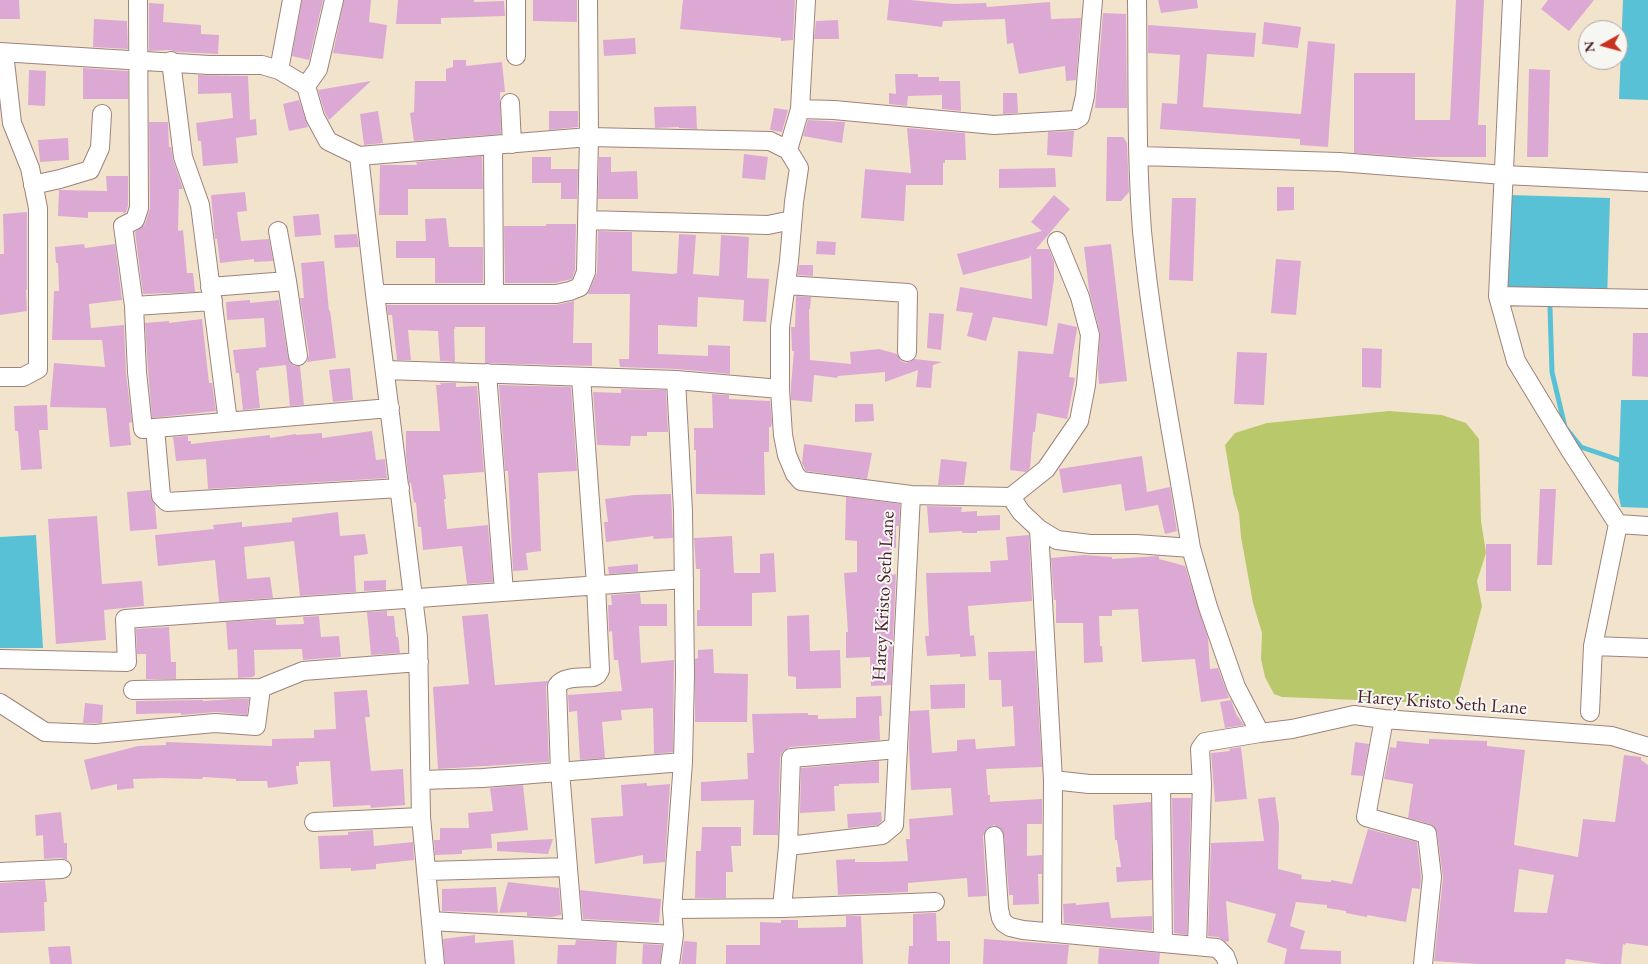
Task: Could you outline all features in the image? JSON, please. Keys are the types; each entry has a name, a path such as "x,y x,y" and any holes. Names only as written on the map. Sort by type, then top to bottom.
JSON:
{"street":[{"path":"138,0 139,208 135,220 123,226 134,306 137,372 143,429 390,408"},
{"path":"279,70 292,0"},
{"path":"306,86 318,69 334,0"},
{"path":"516,0 516,56"},
{"path":"375,294 556,294 580,287 586,272 590,138 588,0"},
{"path":"788,150 800,109 806,0"},
{"path":"800,109 834,110 994,125 1076,120 1080,117 1085,96 1093,0"},
{"path":"1137,0 1142,230 1156,340 1191,548 1208,607 1236,687 1260,733"},
{"path":"1512,0 1498,296 1516,361 1618,524 1593,646 1590,712"},
{"path":"0,377 23,377 38,369 38,208 30,168 12,123 2,53 171,61 209,65 262,65 279,70 306,86 315,117 328,141 359,156 590,138 770,141 788,150 799,168 780,327 780,388 786,455 795,474 801,481 910,495"},
{"path":"171,61 183,157 200,205 228,422"},
{"path":"510,103 512,144"},
{"path":"33,184 60,179 90,170 100,148 102,114"},
{"path":"493,145 494,293"},
{"path":"359,156 418,637 421,816 435,964"},
{"path":"1139,156 1339,162 1504,175 1648,182"},
{"path":"587,220 768,225 792,220"},
{"path":"278,232 298,356"},
{"path":"1057,241 1080,298 1090,335 1086,385 1079,421 1046,469 1011,497 1021,512 1039,529 1057,540 1090,544 1136,544 1191,548"},
{"path":"134,306 286,280"},
{"path":"786,285 908,293 907,352"},
{"path":"1498,296 1648,299"},
{"path":"386,370 676,380 780,388"},
{"path":"486,374 504,592"},
{"path":"573,929 560,772 556,686 564,680 593,677 600,670 596,585 580,377"},
{"path":"670,964 674,935 672,909 682,762 685,675 683,511 676,380"},
{"path":"155,428 161,496 166,502 400,488"},
{"name":"Harey Kristo Seth Lane","path":"788,846 882,835 894,824 910,495 1011,497"},
{"path":"1618,524 1648,526"},
{"path":"1039,529 1053,780 1052,933"},
{"path":"0,659 127,662 125,619 684,579"},
{"path":"1593,646 1648,648"},
{"path":"133,690 261,688 303,671 419,662"},
{"path":"0,703 45,732 95,734 215,723 256,726 261,688"},
{"name":"Harey Kristo Seth Lane","path":"1197,946 1202,784 1200,749 1205,742 1292,729 1354,716 1384,720 1612,736 1648,747"},
{"path":"1384,720 1366,817 1427,834 1432,877 1423,964"},
{"path":"782,908 788,846 790,758 898,749"},
{"path":"421,780 482,778 682,762"},
{"path":"1053,780 1089,784 1202,784"},
{"path":"1161,784 1163,943"},
{"path":"314,822 421,816"},
{"path":"994,836 1001,918 1010,927 1052,933 1217,948 1225,956 1228,964"},
{"path":"427,871 568,867"},
{"path":"0,872 62,869"},
{"path":"672,909 782,908 935,902"},
{"path":"431,921 674,935"}],"green space":[{"path":"1389,411 1442,415 1466,423 1479,439 1481,521 1486,553 1477,581 1482,606 1456,704 1282,697 1274,694 1265,677 1261,659 1262,633 1253,603 1241,537 1239,514 1233,493 1225,445 1235,433 1267,423"}],"water":[{"path":"1623,0 1648,0 1648,100 1619,99 1620,70 1628,70 1628,20 1622,20"},
{"path":"1509,195 1610,198 1607,302 1506,298"},
{"path":"1621,400 1648,400 1648,508 1621,507 1618,492"},
{"path":"36,535 43,648 0,648 0,537"}],"building":[{"path":"0,0 19,0 20,19 0,19"},
{"path":"302,0 323,0 309,60 292,56"},
{"path":"344,0 371,0 369,22 387,25 383,59 333,53"},
{"path":"398,0 504,1 505,16 441,18 441,24 396,24"},
{"path":"533,0 577,0 577,22 533,21"},
{"path":"683,0 795,0 793,40 781,41 781,38 680,29"},
{"path":"889,0 954,4 986,3 987,7 1050,2 1051,19 1081,18 1076,80 1066,81 1065,66 1019,74 1013,43 1007,44 1005,19 943,21 942,27 887,20"},
{"path":"1158,0 1197,0 1198,8 1161,13"},
{"path":"1456,0 1484,0 1478,125 1486,125 1486,157 1411,157 1354,153 1354,73 1415,73 1415,120 1450,120"},
{"path":"1548,0 1594,0 1569,31 1541,9"},
{"path":"149,3 164,4 163,22 201,25 201,34 219,35 218,54 170,50 149,51"},
{"path":"1103,13 1126,14 1127,108 1095,108"},
{"path":"94,19 127,21 128,49 93,47"},
{"path":"838,20 839,39 814,39 816,21"},
{"path":"1264,22 1301,27 1298,48 1262,44"},
{"path":"1148,25 1256,33 1254,57 1207,54 1203,107 1301,114 1308,41 1335,44 1328,147 1300,145 1300,139 1160,129 1162,103 1177,104 1180,55 1148,53"},
{"path":"635,38 636,54 604,56 603,40"},
{"path":"453,60 466,60 466,66 502,62 505,92 500,92 501,134 414,141 410,113 414,112 415,81 446,81 446,69 453,67"},
{"path":"83,68 128,71 128,99 83,99"},
{"path":"1529,69 1550,70 1548,157 1527,157"},
{"path":"29,70 46,71 45,106 28,105"},
{"path":"895,74 918,74 918,77 939,77 939,81 960,81 961,111 942,109 942,95 908,96 907,106 889,104 889,93 896,94"},
{"path":"198,75 248,76 250,120 256,119 257,135 236,138 238,163 203,166 201,141 198,141 196,123 233,118 231,93 198,94"},
{"path":"371,81 329,120 318,90"},
{"path":"1003,93 1017,93 1018,113 1003,114"},
{"path":"299,100 308,127 289,131 283,104"},
{"path":"696,106 697,129 679,127 655,128 654,107"},
{"path":"774,108 788,110 782,132 770,130"},
{"path":"378,111 383,143 364,145 360,114"},
{"path":"549,111 578,111 578,127 549,130"},
{"path":"808,120 845,122 842,143 803,136"},
{"path":"149,122 168,122 169,147 171,147 173,160 183,189 179,189 178,231 183,230 187,273 193,273 195,292 143,294 135,232 145,224 150,208"},
{"path":"907,128 965,133 966,160 945,160 945,163 943,163 943,185 906,185 904,221 861,218 865,169 911,173"},
{"path":"1074,131 1072,157 1047,155 1048,132"},
{"path":"1107,137 1123,137 1127,143 1129,192 1121,201 1106,201"},
{"path":"68,138 69,160 40,162 38,140"},
{"path":"744,154 768,157 765,180 742,178"},
{"path":"482,156 483,189 408,189 408,215 379,215 380,165 417,165 416,162"},
{"path":"532,157 551,157 551,169 578,169 577,199 561,199 561,183 532,183"},
{"path":"599,157 611,157 611,172 637,171 638,199 598,199"},
{"path":"1055,168 1056,187 999,188 999,169"},
{"path":"106,176 128,176 128,206 124,214 123,212 88,212 88,218 58,216 59,190 107,191"},
{"path":"1277,187 1294,187 1294,210 1277,211"},
{"path":"245,192 247,211 237,212 241,241 269,239 273,261 254,262 254,259 220,263 217,239 215,239 211,195"},
{"path":"1054,195 1070,209 1036,249 1049,249 1054,262 1054,279 1047,326 993,317 986,341 967,336 973,313 956,311 960,287 1032,299 1031,255 1029,258 963,275 957,254 1042,231 1031,222"},
{"path":"1172,198 1196,198 1193,281 1169,280"},
{"path":"27,212 27,311 0,315 0,254 4,254 3,214"},
{"path":"319,214 321,235 295,237 293,216"},
{"path":"446,218 449,247 483,247 483,283 435,283 435,258 396,258 396,241 426,241 425,219"},
{"path":"546,224 576,224 575,270 572,279 555,283 505,283 504,226 546,226"},
{"path":"598,231 632,232 632,271 673,274 677,273 679,234 696,235 693,274 719,276 721,235 749,237 747,278 769,279 766,322 743,321 744,300 698,297 697,327 658,325 658,354 708,356 708,345 730,346 730,374 677,369 620,367 619,359 629,359 630,294 588,294 597,273"},
{"path":"357,234 359,247 335,248 334,235"},
{"path":"817,241 836,242 835,255 816,254"},
{"path":"84,244 85,248 115,244 122,300 89,304 91,328 124,325 126,373 132,422 129,423 131,445 110,447 106,408 50,407 54,363 105,367 102,340 52,340 54,291 59,291 58,263 56,263 55,247"},
{"path":"1111,244 1127,381 1099,384 1100,333 1089,290 1084,247"},
{"path":"1276,259 1301,261 1296,315 1271,313"},
{"path":"324,261 336,358 307,362 309,354 300,298 304,298 301,263"},
{"path":"799,265 813,265 813,276 798,275"},
{"path":"796,296 811,297 809,309 810,360 851,364 850,352 879,349 897,354 901,361 906,363 914,359 942,362 933,365 931,388 916,387 918,370 885,382 885,372 838,376 837,378 814,375 812,402 791,400 794,351 792,351 791,327 795,327"},
{"path":"250,300 250,303 279,300 288,358 294,366 300,366 304,405 290,406 286,365 259,368 256,371 260,408 243,410 239,373 236,373 233,350 266,347 264,318 227,320 226,302"},
{"path":"574,301 573,343 592,343 592,366 485,363 485,327 455,327 455,362 440,361 438,331 408,330 411,360 397,360 392,315 388,315 387,305 556,305"},
{"path":"929,313 944,314 941,350 927,348"},
{"path":"202,319 209,383 212,383 216,411 152,418 145,323 169,321 169,323"},
{"path":"1058,323 1077,327 1069,377 1075,378 1067,419 1037,413 1035,432 1033,432 1030,468 1026,472 1010,470 1018,351 1053,354"},
{"path":"1633,333 1648,333 1648,377 1632,376"},
{"path":"1362,348 1382,349 1381,388 1362,387"},
{"path":"1237,352 1267,353 1264,405 1234,404"},
{"path":"350,368 353,400 333,402 329,370"},
{"path":"440,383 456,383 456,387 477,386 484,472 443,475 446,499 444,499 447,529 488,525 493,582 467,584 462,546 423,550 421,527 418,527 416,502 414,503 411,483 409,483 406,431 440,431 436,385 441,385"},
{"path":"499,385 571,387 577,471 538,473 541,551 526,553 528,570 513,571 508,471 505,471"},
{"path":"621,389 666,390 668,432 647,432 647,436 631,436 630,446 597,445 593,392 621,393"},
{"path":"712,394 729,395 729,399 770,401 772,422 771,427 769,427 769,452 764,452 765,495 696,494 694,428 713,428"},
{"path":"855,404 873,404 874,421 855,422"},
{"path":"47,405 48,430 39,430 42,469 21,470 18,431 15,431 14,406"},
{"path":"372,431 376,460 385,459 387,478 208,489 206,459 176,461 173,437 188,436 188,441 191,441 191,444 270,435 270,438 322,433 322,438"},
{"path":"804,444 872,453 867,479 806,471 802,463"},
{"path":"1142,456 1147,492 1170,487 1177,531 1165,534 1158,505 1125,511 1121,484 1063,493 1059,469"},
{"path":"941,459 967,462 964,485 938,485"},
{"path":"1540,489 1556,489 1552,565 1537,565"},
{"path":"150,490 151,498 155,505 157,529 130,531 127,492"},
{"path":"671,494 673,538 654,539 653,536 606,542 604,522 608,522 605,499 634,495"},
{"path":"846,497 900,504 899,526 896,526 896,548 892,548 892,575 896,574 891,685 871,686 870,657 846,658 846,632 848,632 844,573 857,572 857,541 845,540"},
{"path":"927,506 962,507 961,512 977,511 977,516 1000,515 1000,530 977,531 977,533 962,533 962,531 929,533"},
{"path":"338,512 340,536 365,534 368,554 354,556 356,592 300,596 294,541 244,547 247,579 270,577 273,598 219,602 215,560 158,566 155,535 214,529 213,525 242,522 242,527 292,522 292,518"},
{"path":"97,516 102,584 142,581 144,606 104,610 106,640 56,644 48,519"},
{"path":"1029,535 1032,601 968,606 970,636 974,635 976,656 960,657 960,654 927,656 925,636 929,636 926,573 991,572 990,561 1008,560 1006,537"},
{"path":"732,536 734,573 760,573 760,554 774,553 776,592 752,593 752,626 697,626 697,610 700,610 700,569 696,569 694,538"},
{"path":"1486,544 1511,544 1511,591 1486,591"},
{"path":"1084,555 1112,557 1112,559 1159,556 1159,559 1185,566 1208,638 1210,669 1218,668 1229,698 1201,702 1195,659 1142,662 1138,609 1112,610 1112,616 1099,616 1100,646 1102,646 1103,662 1084,663 1083,623 1056,623 1056,600 1054,600 1051,558"},
{"path":"638,564 638,572 609,574 608,567"},
{"path":"386,580 386,590 364,591 364,581"},
{"path":"640,593 641,604 667,604 667,626 639,626 641,663 674,660 673,752 654,754 653,708 621,710 622,720 602,722 605,758 580,760 577,711 569,712 568,695 622,691 618,660 614,660 612,631 609,632 608,605 612,605 611,595"},
{"path":"387,611 387,616 394,616 400,653 371,655 367,612"},
{"path":"488,614 495,685 548,681 546,686 549,762 438,769 433,687 469,684 462,616"},
{"path":"809,615 810,651 840,650 841,688 796,689 796,677 788,676 787,616"},
{"path":"319,616 321,637 339,636 341,657 303,660 302,649 254,650 255,675 253,677 238,678 237,649 228,650 226,622 276,619 276,625 304,624 303,617"},
{"path":"169,627 171,662 176,662 176,679 146,679 146,654 137,654 136,629"},
{"path":"713,649 714,673 748,674 747,722 695,722 695,659 698,658 698,650"},
{"path":"1035,651 1042,767 986,769 990,802 1042,799 1042,824 1027,824 1027,856 1042,855 1042,874 1038,874 1039,904 1013,905 1013,895 1009,895 1004,835 1002,830 994,825 988,828 983,836 987,896 968,897 967,878 908,883 908,892 838,895 836,860 855,859 855,862 908,861 906,839 910,839 909,819 953,815 951,788 911,790 910,711 929,710 932,753 957,751 957,740 975,739 976,749 1015,746 1013,706 1002,707 1001,680 989,680 988,652"},
{"path":"965,684 965,708 931,709 930,685"},
{"path":"367,690 370,717 365,717 371,771 403,769 405,805 371,808 370,805 333,807 330,761 299,762 299,766 296,766 298,784 268,788 267,781 236,781 236,779 203,777 202,779 133,779 134,788 117,790 117,784 91,790 84,760 138,746 166,745 166,742 272,746 272,739 314,738 314,730 336,729 334,692"},
{"path":"881,696 882,716 879,716 880,740 790,747 782,752 780,758 778,835 753,835 754,800 701,801 701,782 748,779 747,753 754,753 752,714 808,713 808,715 818,715 818,719 856,718 856,697"},
{"path":"249,699 247,715 216,712 181,715 181,713 136,714 136,701"},
{"path":"1231,700 1236,714 1244,725 1225,728 1220,702"},
{"path":"85,703 103,705 102,723 83,723"},
{"path":"1429,739 1487,741 1487,746 1525,750 1514,845 1578,857 1583,819 1615,822 1624,755 1641,757 1641,760 1648,765 1648,946 1623,944 1621,964 1602,964 1566,959 1565,964 1477,964 1434,961 1443,878 1437,832 1430,824 1408,818 1413,784 1384,779 1390,747 1396,748 1397,741 1429,744","holes":["1519,869 1554,875 1547,913 1514,912"]},
{"path":"1355,742 1369,744 1363,776 1351,775"},
{"path":"1241,747 1247,799 1215,802 1211,753 1230,751 1229,749"},
{"path":"879,761 879,783 839,784 839,786 834,786 835,811 800,813 801,768"},
{"path":"647,783 647,786 670,784 665,862 643,864 643,855 595,864 591,818 623,816 621,785"},
{"path":"523,785 528,830 491,834 492,848 462,850 462,854 435,855 434,840 440,840 440,828 469,828 468,813 493,811 490,788"},
{"path":"1275,797 1279,825 1278,869 1302,875 1301,879 1331,882 1331,880 1352,884 1368,829 1417,842 1421,877 1420,889 1412,888 1406,922 1346,913 1346,911 1327,908 1327,905 1296,902 1290,926 1305,931 1300,949 1341,951 1341,964 1284,964 1287,949 1267,942 1276,914 1226,901 1229,941 1226,942 1218,937 1208,936 1211,843 1264,841 1258,799"},
{"path":"1172,798 1191,798 1187,935 1174,933"},
{"path":"1151,802 1152,880 1117,882 1116,867 1121,867 1117,840 1115,840 1113,805"},
{"path":"61,812 64,843 67,843 67,860 61,858 44,859 43,835 36,836 35,815"},
{"path":"881,812 882,821 878,825 848,828 847,814"},
{"path":"702,827 741,827 741,846 731,846 733,872 726,872 726,898 695,898 696,851 701,851"},
{"path":"373,830 374,846 413,842 414,860 376,864 376,869 351,871 351,868 320,869 318,836 348,835 348,832"},
{"path":"553,839 548,854 497,851 497,842"},
{"path":"45,880 47,902 44,902 45,931 0,933 0,883"},
{"path":"508,882 559,888 561,915 552,917 527,916 527,912 499,913"},
{"path":"496,887 498,913 442,911 442,889"},
{"path":"580,890 661,899 659,923 583,919"},
{"path":"1109,902 1111,918 1152,916 1152,931 1064,923 1063,904 1076,903 1076,905"},
{"path":"936,913 937,941 950,941 950,964 908,964 909,946 913,946 913,914"},
{"path":"846,916 861,916 863,964 726,964 726,945 760,945 760,922 781,923 781,920 798,920 798,928 846,927"},
{"path":"475,935 475,943 513,940 515,964 445,964 443,939"},
{"path":"984,939 1069,945 1067,964 983,964"},
{"path":"576,940 617,942 616,964 557,964 558,945 575,945"},
{"path":"684,941 697,942 696,964 681,964"},
{"path":"643,944 662,945 660,964 642,964"},
{"path":"70,946 72,964 50,964 48,947"},
{"path":"1099,948 1160,953 1159,964 1098,964"}],"waterway":[{"path":"1550,308 1552,372 1565,427 1581,447 1619,460"}]}
